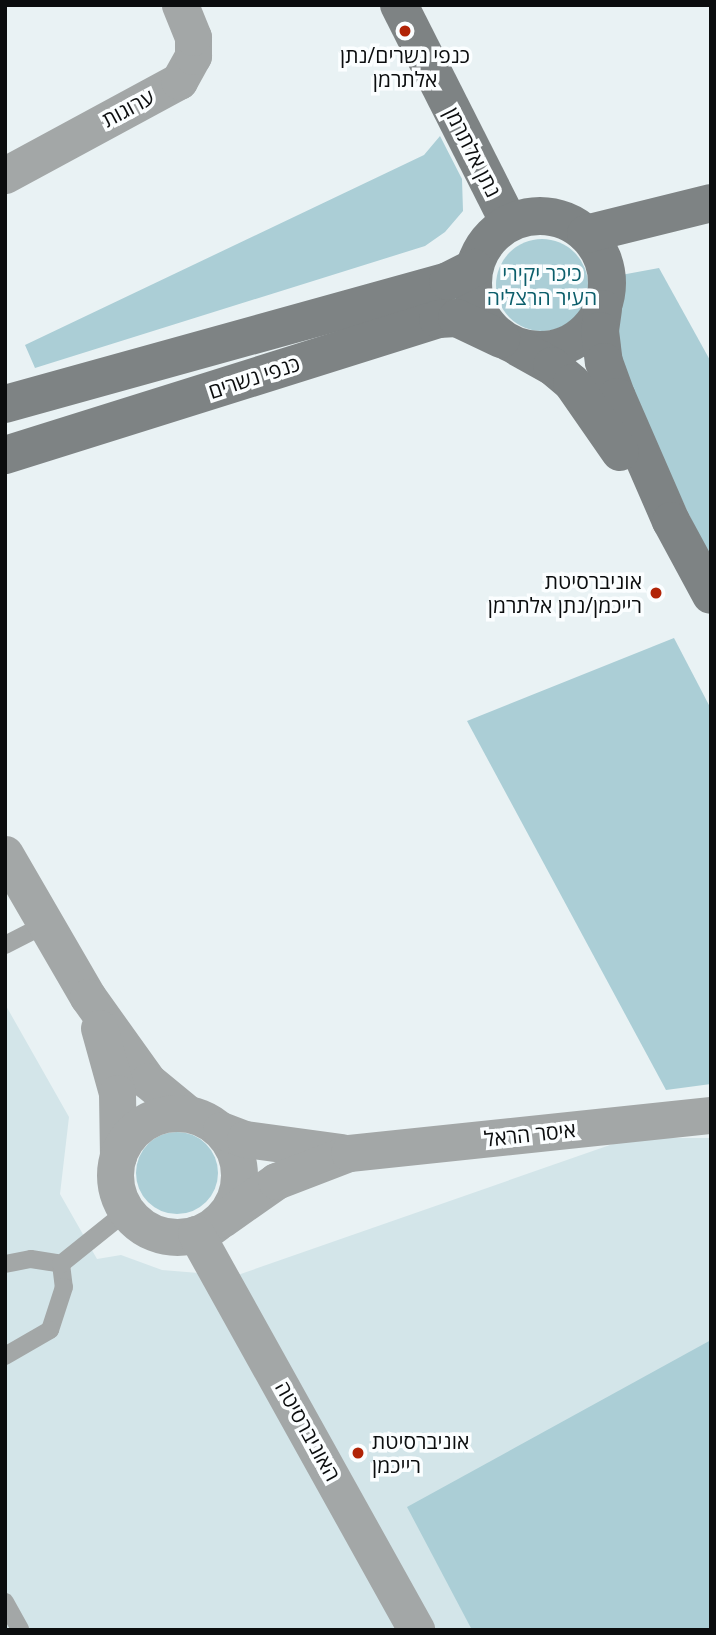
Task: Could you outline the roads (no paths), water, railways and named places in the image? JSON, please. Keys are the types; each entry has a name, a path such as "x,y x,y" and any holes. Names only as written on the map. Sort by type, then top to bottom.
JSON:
{"street":[{"name":"ערוגות","path":"5,175 178,81 192,56 193,37 180,5"},
{"name":"נתן אלתרמן","path":"399,5 509,223"},
{"path":"586,234 711,203"},
{"path":"671,521 645,495 592,407 572,383 552,366 510,343 476,306 474,268 493,234 509,223 549,216 586,234 605,265 608,285 600,331 604,362 671,521 711,595"},
{"name":"כנפי נשרים","path":"5,404 449,281 474,268"},
{"path":"510,343 539,351 566,346 593,326 603,309"},
{"name":"כנפי נשרים","path":"5,455 438,318 457,318 510,343"},
{"path":"5,853 44,925 88,997 148,1081 187,1113 221,1130 233,1147 239,1175 233,1203 209,1226 158,1234 127,1211 116,1184 117,1093 88,997"},
{"path":"118,1156 140,1124 164,1113 187,1113"},
{"name":"איסר הראל","path":"221,1130 244,1139 349,1153 711,1115"},
{"name":"איסר הראל","path":"209,1226 276,1181 349,1153"},
{"name":"האוניברסיטה","path":"209,1226 416,1630"}],"lane":[{"path":"5,945 44,925"},
{"path":"5,1264 32,1259 61,1264 127,1211"},
{"path":"5,1356 50,1331 64,1287 61,1264"},
{"path":"5,1602 20,1629"}],"place":[{"name":"כנפי נשרים/נתן אלתרמן","path":"405,31"},
{"name":"אוניברסיטת רייכמן/נתן אלתרמן","path":"656,593"},
{"name":"אוניברסיטת רייכמן","path":"358,1453"}],"park label":[{"name":"כיכר יקירי העיר הרצליה","path":"542,285"}]}
